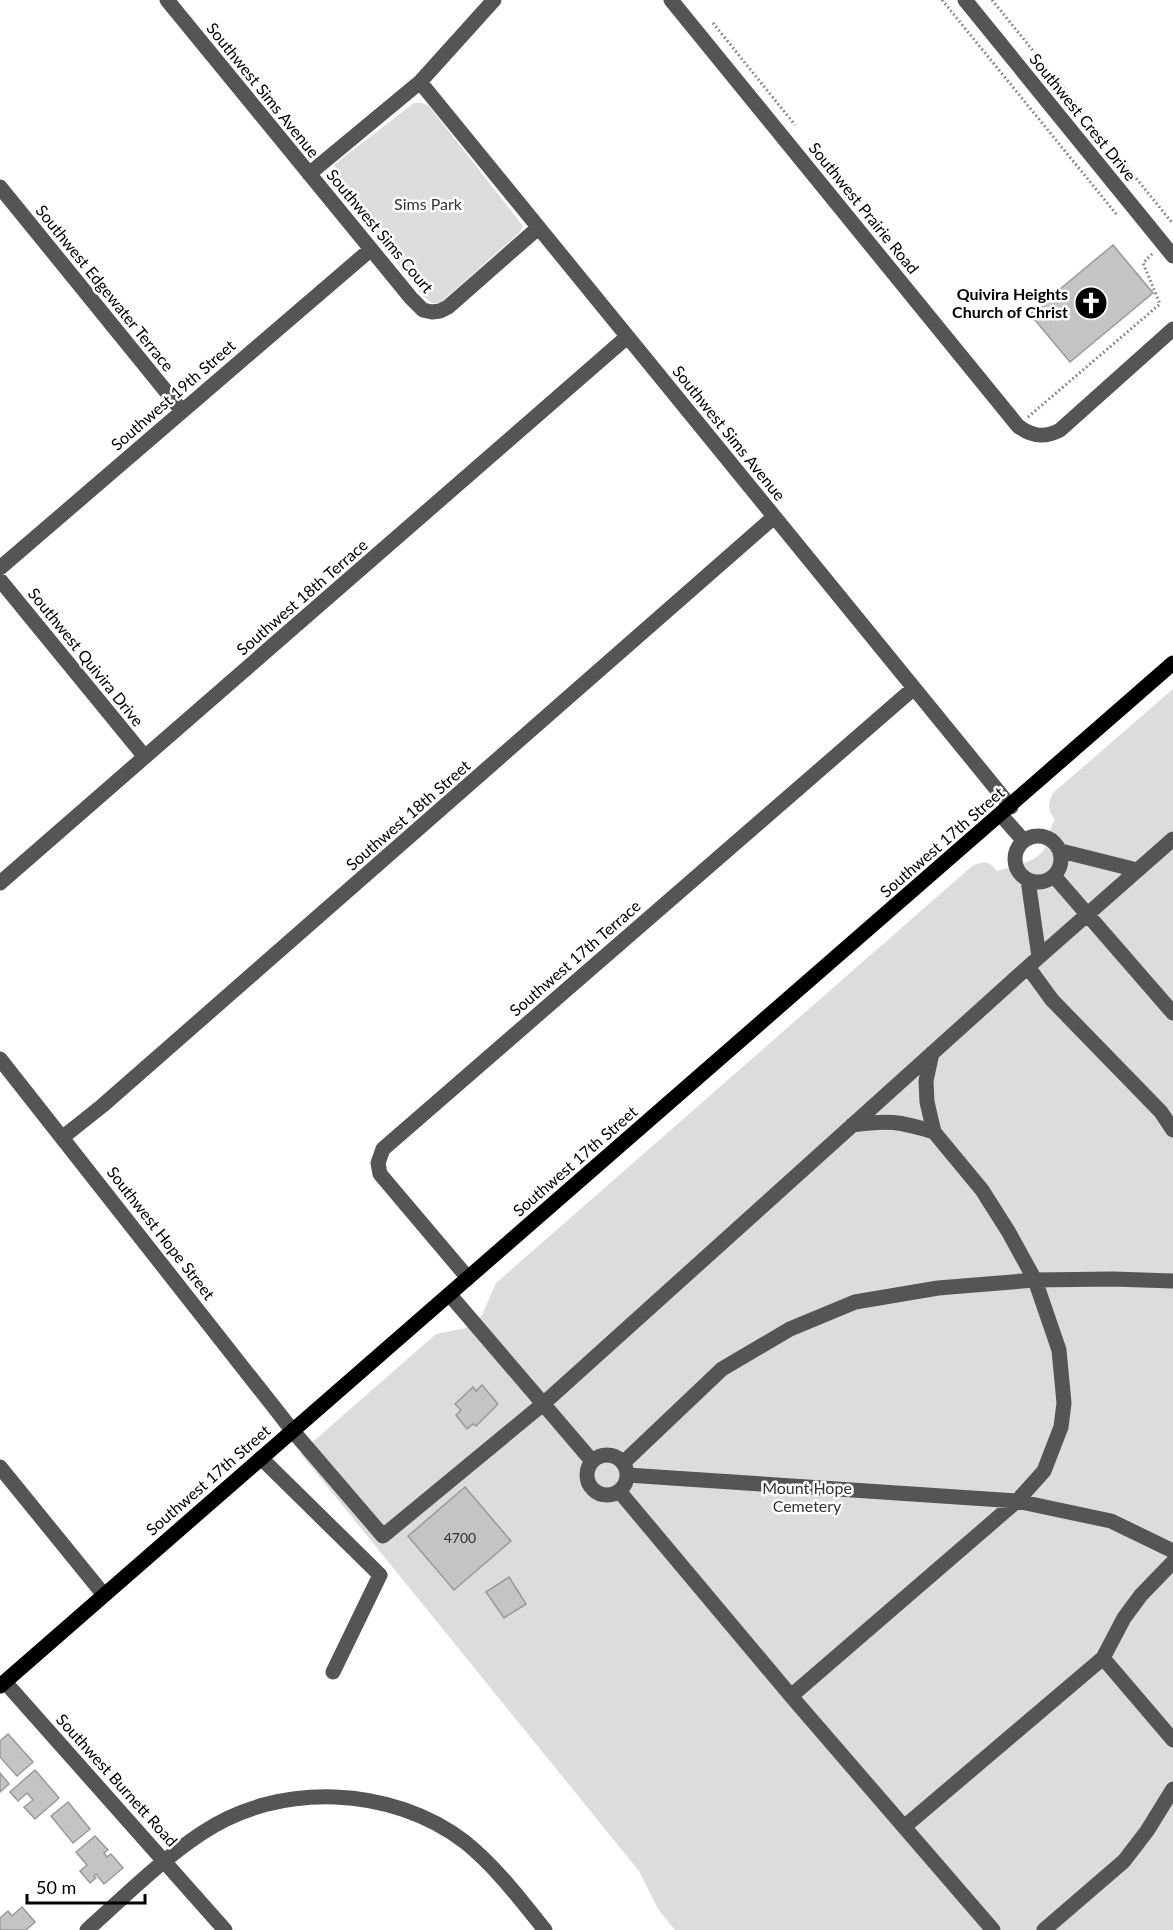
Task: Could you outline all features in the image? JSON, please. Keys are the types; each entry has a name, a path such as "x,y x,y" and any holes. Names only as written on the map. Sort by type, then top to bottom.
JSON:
{"main road":[{"name":"Southwest 17th Street","path":"3,1684 1173,663"}],"street":[{"name":"Southwest Sims Avenue","path":"167,0 309,174"},
{"path":"309,174 420,82 494,0"},
{"name":"Southwest Prairie Road","path":"671,0 1018,426 1033,435 1043,436 1060,430 1173,329"},
{"name":"Southwest Crest Drive","path":"965,0 1173,256"},
{"name":"Southwest Sims Avenue","path":"420,82 914,688 1006,811 1023,840"},
{"name":"Southwest Sims Court","path":"309,174 370,250 423,310 440,311 448,307 538,228"},
{"name":"Southwest Edgewater Terrace","path":"0,187 182,411"},
{"name":"Southwest 19th Street","path":"0,568 370,250"},
{"name":"Southwest 18th Terrace","path":"0,883 627,337"},
{"name":"Southwest 18th Street","path":"63,1137 111,1098 774,518"},
{"name":"Southwest Quivira Drive","path":"0,580 145,757"},
{"name":"Southwest 17th Terrace","path":"468,1278 380,1174 378,1163 383,1149 914,688"},
{"path":"1045,836 1058,845 1061,852 1060,867 1054,876 1044,882 1028,880 1022,875 1015,862 1018,846 1030,837 1045,836"},
{"path":"543,1404 1033,962 1173,839"},
{"path":"1061,852 1137,870"},
{"path":"1054,876 1173,1013"},
{"path":"1028,880 1033,962 1052,1000 1161,1112 1173,1130"},
{"path":"791,1696 1017,1502 1044,1471 1061,1427 1064,1403 1059,1350 1035,1280 982,1190 934,1132 927,1102 926,1081 932,1053"},
{"name":"Southwest Hope Street","path":"0,1059 292,1430 383,1536 543,1404"},
{"path":"852,1125 891,1121 934,1132"},
{"path":"1173,1281 1035,1280 938,1288 855,1302 790,1329 722,1369 625,1469 626,1481 619,1491 607,1496 595,1491 590,1487 586,1474 592,1461 598,1457 611,1456 625,1469 1017,1502 1111,1521 1173,1551"},
{"path":"450,1295 592,1461"},
{"path":"261,1458 380,1575 333,1672"},
{"path":"0,1467 104,1595"},
{"path":"619,1491 791,1696 993,1930"},
{"path":"904,1827 1103,1658 1124,1618 1141,1595 1173,1562"},
{"path":"1103,1658 1173,1740"},
{"name":"Southwest Burnett Road","path":"3,1684 225,1930"},
{"path":"1044,1930 1124,1861 1147,1831 1173,1789"},
{"path":"87,1930 177,1850 218,1824 263,1806 311,1797 360,1799 391,1806 419,1816 463,1841 501,1876 545,1930"}],"path":[{"path":"942,0 1117,215"},
{"path":"992,0 1173,224"},
{"path":"1022,422 1160,304 1143,263 1154,252"}],"green space":[{"name":"Sims Park","path":"414,103 429,106 523,226 519,233 440,303 432,303 425,298 332,182 335,164"},
{"name":"Mount Hope Cemetery","path":"1173,689 1173,1930 675,1930 658,1909 639,1871 300,1453 436,1334 466,1328 482,1315 496,1283 971,867 985,863 997,871 1024,863 1041,853 1047,845 1051,826 1055,820 1049,807 1053,793"}],"building":[{"name":"Quivira Heights Church of Christ","path":"1113,245 1153,293 1070,362 1030,314"},
{"path":"482,1385 498,1404 476,1426 473,1424 467,1429 456,1415 461,1410 455,1404 473,1387 476,1391"},
{"path":"465,1487 511,1541 454,1590 408,1536"},
{"path":"509,1577 526,1604 504,1618 486,1592"},
{"path":"8,1734 33,1762 17,1776 0,1757 0,1741"},
{"path":"35,1770 59,1798 35,1819 24,1807 33,1800 27,1793 18,1801 10,1792"},
{"path":"0,1773 9,1784 0,1792"},
{"path":"68,1802 90,1829 73,1843 51,1816"},
{"path":"95,1836 108,1850 104,1853 107,1857 111,1854 123,1868 104,1884 96,1874 94,1876 96,1878 90,1883 80,1871 87,1865 76,1852"},
{"path":"22,1907 35,1922 26,1930 0,1930 0,1918 8,1911 12,1916"}],"place":[{"name":"Quivira Heights Church of Christ","path":"1091,303"}]}
